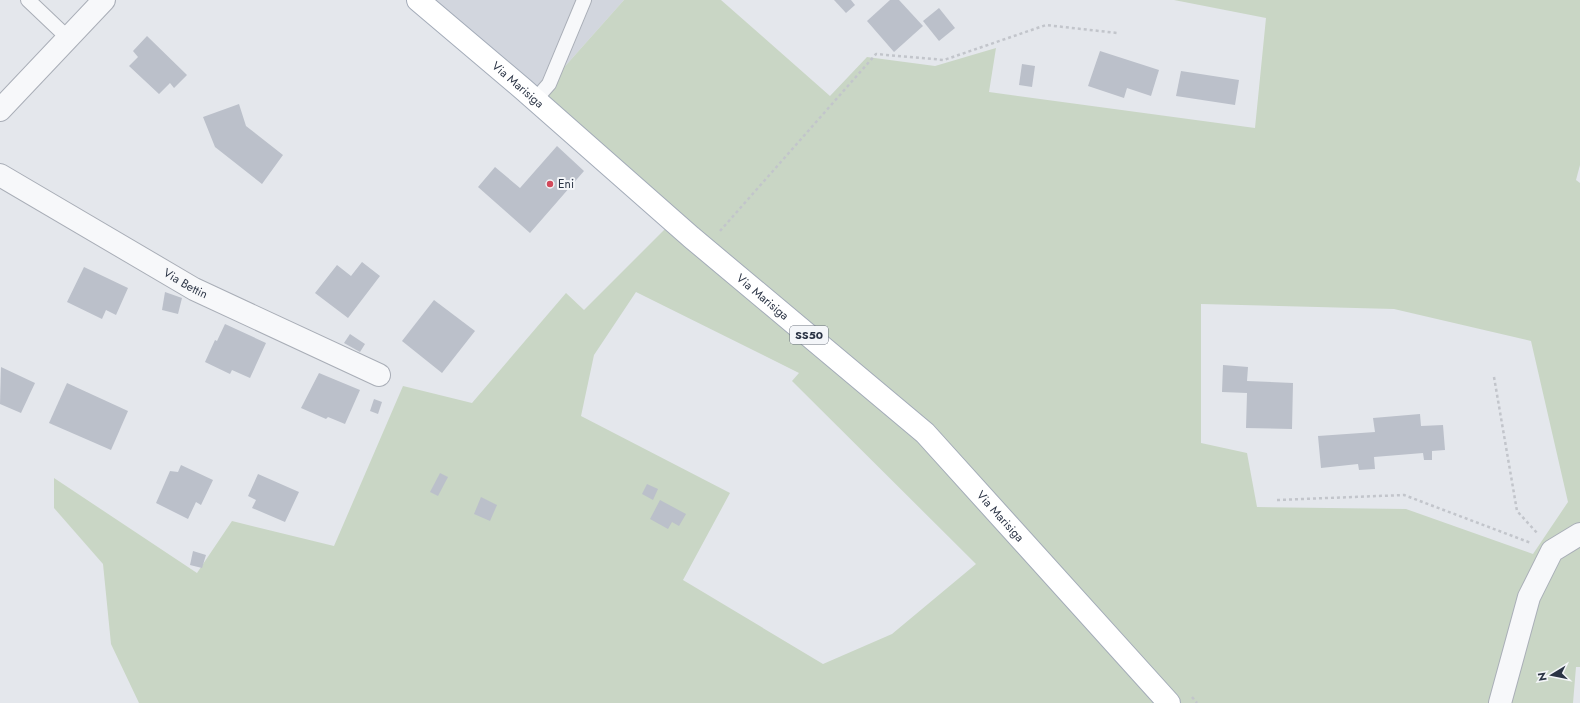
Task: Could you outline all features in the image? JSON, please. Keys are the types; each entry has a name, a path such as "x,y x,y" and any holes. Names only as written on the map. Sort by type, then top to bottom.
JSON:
{"main road":[{"name":"Via Marisiga","path":"418,0 691,237 705,247 925,434 1169,703"}],"street":[{"path":"0,110 104,0"},
{"name":"Via Bettin","path":"0,175 194,289 379,376"},
{"path":"1500,703 1529,597 1552,550 1580,534"}],"lane":[{"path":"28,0 68,38"},
{"path":"535,100 549,84 584,0"}],"path":[{"path":"705,247 876,54 944,60 1046,25 1117,33"},
{"path":"1494,377 1517,511 1552,550"},
{"path":"1277,500 1404,495 1552,550"}],"shaded area":[{"path":"417,0 624,0 535,100"}],"green space":[{"path":"624,0 721,0 830,96 867,57 935,66 996,48 989,92 1255,128 1266,18 1174,0 1580,0 1580,165 1576,180 1580,183 1580,667 1576,667 1573,703 139,703 111,644 103,564 54,508 54,478 197,573 232,521 334,546 403,386 472,403 566,293 584,310 673,221 535,100","holes":["636,292 799,373 792,381 976,564 892,634 823,664 683,580 730,493 581,416 594,355","1201,304 1394,309 1531,341 1568,502 1533,554 1406,509 1257,507 1247,453 1201,443"]}],"building":[{"path":"834,0 851,0 855,5 846,13"},
{"path":"890,0 899,0 923,26 894,52 867,21"},
{"path":"939,8 955,28 939,41 923,21"},
{"path":"147,36 187,75 174,88 170,83 159,94 129,66 138,57 133,51"},
{"path":"1100,51 1159,70 1151,96 1127,88 1124,98 1088,86"},
{"path":"1022,64 1035,66 1032,87 1019,85"},
{"path":"1181,71 1239,80 1235,105 1176,96"},
{"path":"239,104 246,126 283,155 262,184 215,147 203,117"},
{"path":"557,146 584,171 530,233 478,187 495,167 520,188"},
{"path":"362,262 380,276 348,318 315,293 337,265 351,276"},
{"path":"84,267 128,288 116,315 106,310 102,319 67,302"},
{"path":"165,292 182,298 178,314 162,310"},
{"path":"434,300 475,331 442,373 402,341"},
{"path":"225,324 266,343 250,378 232,370 230,374 205,362 215,340 217,341"},
{"path":"350,334 365,344 360,352 344,343"},
{"path":"1223,365 1248,367 1247,381 1293,383 1292,429 1246,428 1247,393 1222,392"},
{"path":"1,367 35,383 21,413 0,404"},
{"path":"319,373 360,390 345,424 328,417 326,419 301,408"},
{"path":"67,383 128,411 111,450 49,423"},
{"path":"374,399 382,402 378,414 370,411"},
{"path":"1420,414 1421,426 1443,425 1445,450 1432,451 1432,460 1424,460 1423,453 1374,457 1375,469 1359,470 1358,464 1321,468 1318,436 1375,432 1373,418"},
{"path":"181,465 213,480 201,505 196,502 188,519 156,503 170,471 178,472"},
{"path":"440,473 448,477 438,496 430,492"},
{"path":"258,474 299,492 285,522 252,508 256,500 248,496"},
{"path":"647,484 658,489 653,500 642,494"},
{"path":"481,497 497,505 490,521 474,514"},
{"path":"660,500 686,514 679,526 672,522 668,529 650,519"},
{"path":"193,551 206,555 202,568 190,565"}],"place":[{"name":"Eni","path":"550,184"}]}
